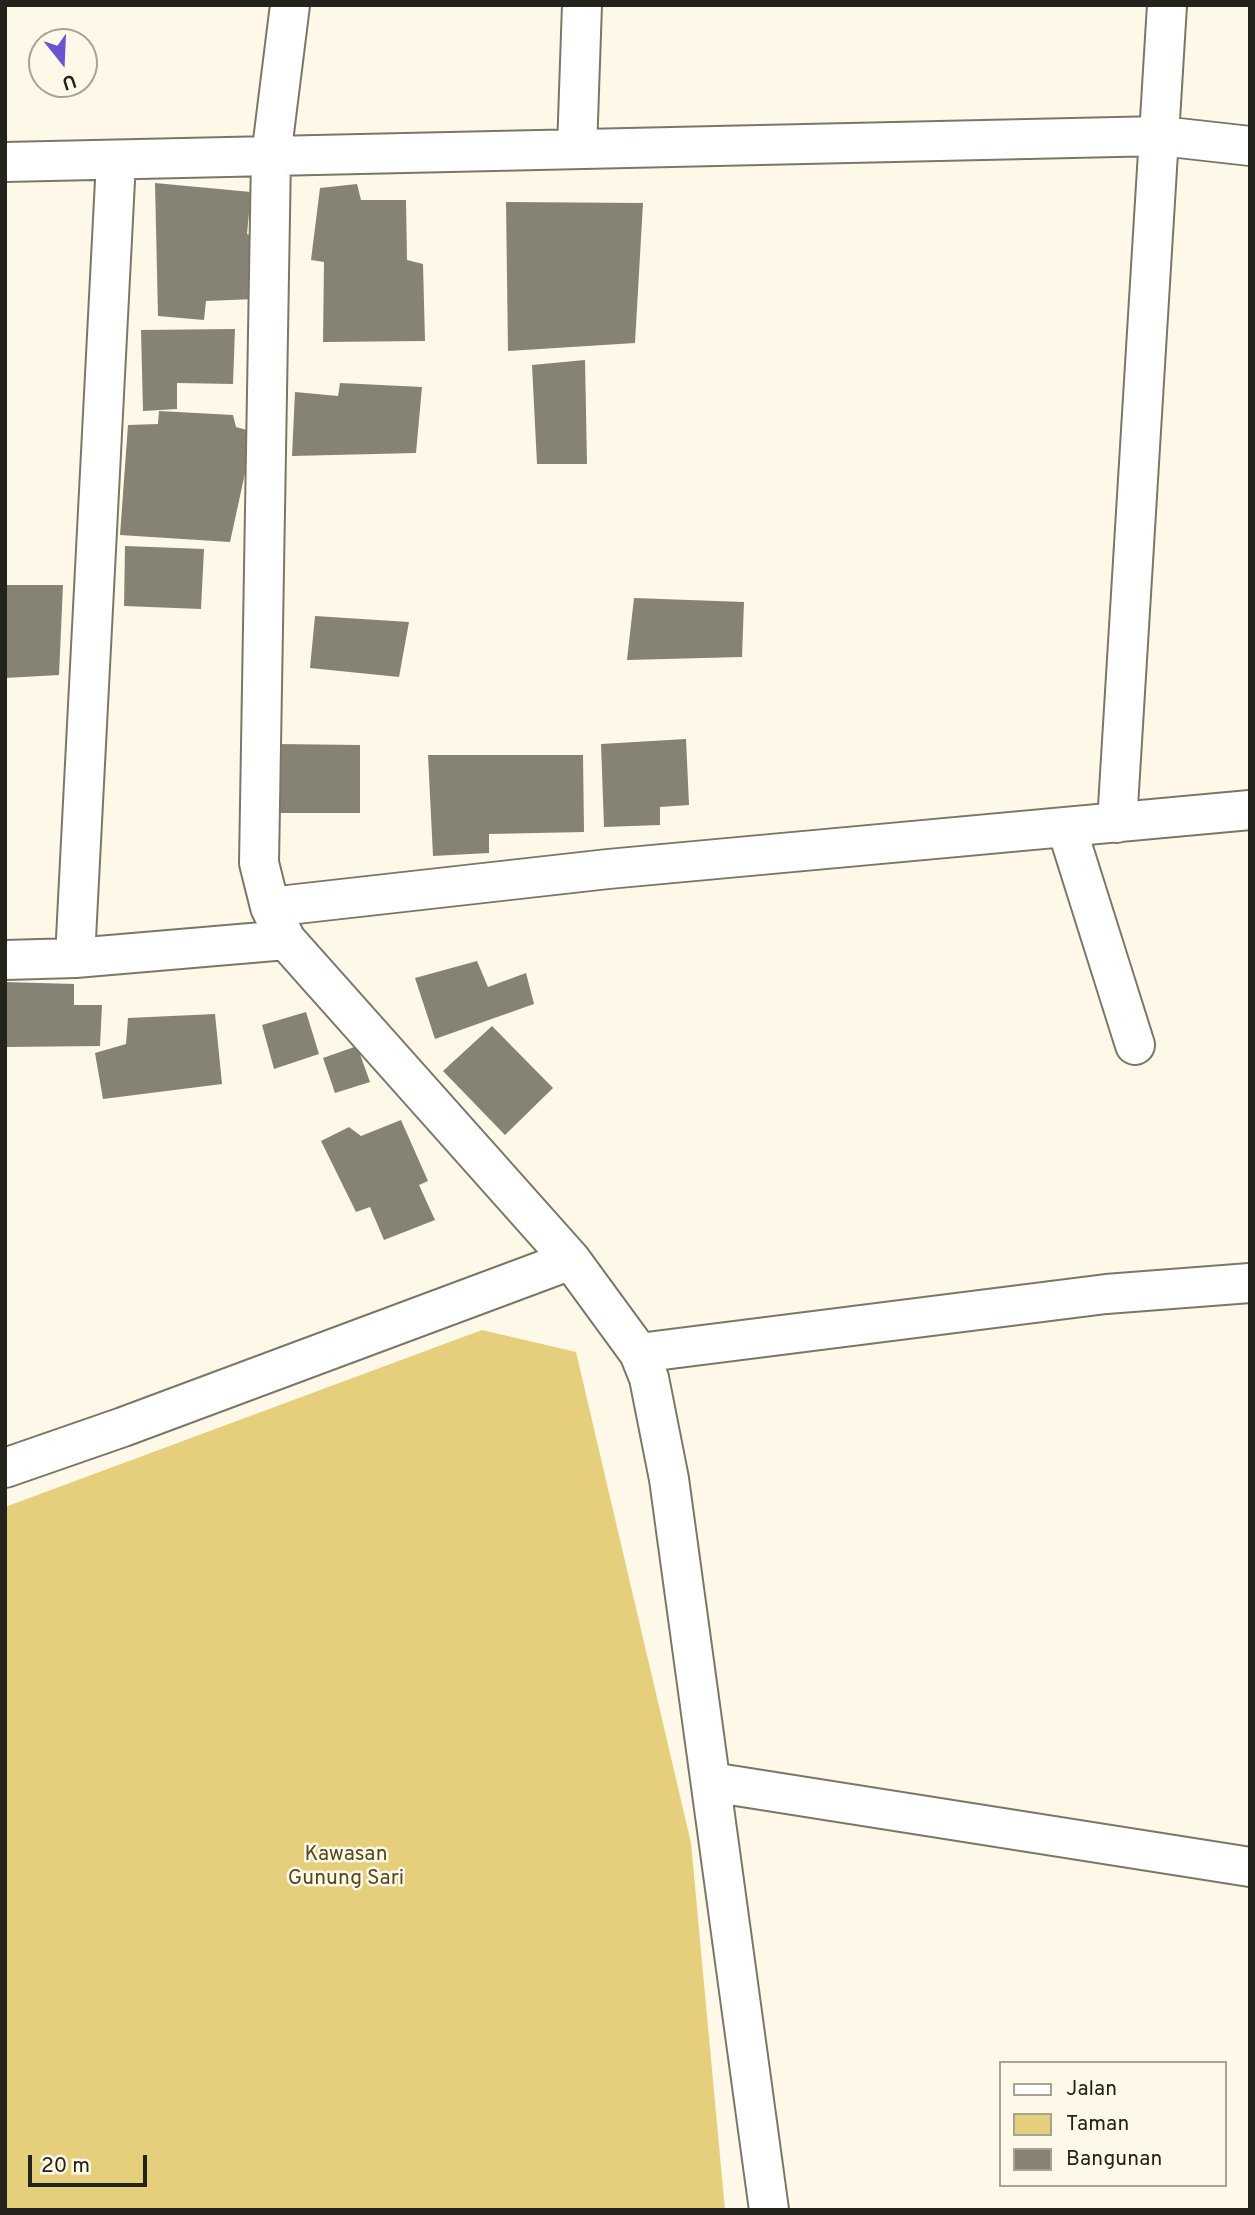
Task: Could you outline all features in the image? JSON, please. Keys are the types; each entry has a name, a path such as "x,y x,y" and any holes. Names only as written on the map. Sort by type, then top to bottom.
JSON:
{"street":[{"path":"290,5 271,158 258,863 278,924 571,1260 639,1353 649,1378 669,1479 769,2210"},
{"path":"577,149 582,5"},
{"path":"1117,823 1167,5"},
{"path":"5,162 1161,136 1250,146"},
{"path":"75,958 116,160"},
{"path":"5,960 75,958 608,869 1067,829 1250,810"},
{"path":"1067,829 1135,1045"},
{"path":"5,1468 123,1427 571,1260"},
{"path":"639,1353 1105,1294 1250,1283"},
{"path":"711,1782 1250,1867"}],"green space":[{"name":"Kawasan Gunung Sari","path":"482,1330 576,1352 691,1843 725,2210 5,2210 5,1507"}],"building":[{"path":"155,183 251,192 247,234 258,238 255,299 206,301 204,320 158,316"},
{"path":"357,184 361,200 406,200 407,260 423,264 425,341 323,342 324,262 311,260 320,188"},
{"path":"506,202 643,203 635,343 508,351"},
{"path":"235,329 233,384 177,383 177,409 143,411 141,330"},
{"path":"585,360 587,464 537,464 532,365"},
{"path":"340,383 422,387 416,453 292,456 295,392 338,396"},
{"path":"159,411 233,415 236,427 254,432 230,542 120,535 128,425 158,424"},
{"path":"125,546 204,549 201,609 124,606"},
{"path":"5,585 63,585 59,675 5,678"},
{"path":"634,598 744,602 742,657 627,660"},
{"path":"315,616 409,622 399,677 310,668"},
{"path":"686,739 689,805 660,807 660,825 604,827 601,744"},
{"path":"277,744 360,745 360,813 278,813"},
{"path":"428,755 583,755 584,832 489,834 489,853 433,856"},
{"path":"477,961 488,987 526,973 534,1004 435,1039 415,978"},
{"path":"5,982 74,984 74,1005 102,1005 100,1046 5,1047"},
{"path":"306,1012 319,1054 274,1069 262,1025"},
{"path":"215,1014 222,1084 103,1099 95,1053 126,1044 128,1018"},
{"path":"492,1026 553,1088 505,1135 443,1071"},
{"path":"357,1046 370,1082 335,1093 323,1058"},
{"path":"401,1120 428,1181 419,1185 435,1220 384,1240 370,1207 356,1212 321,1141 349,1127 361,1136"}]}
